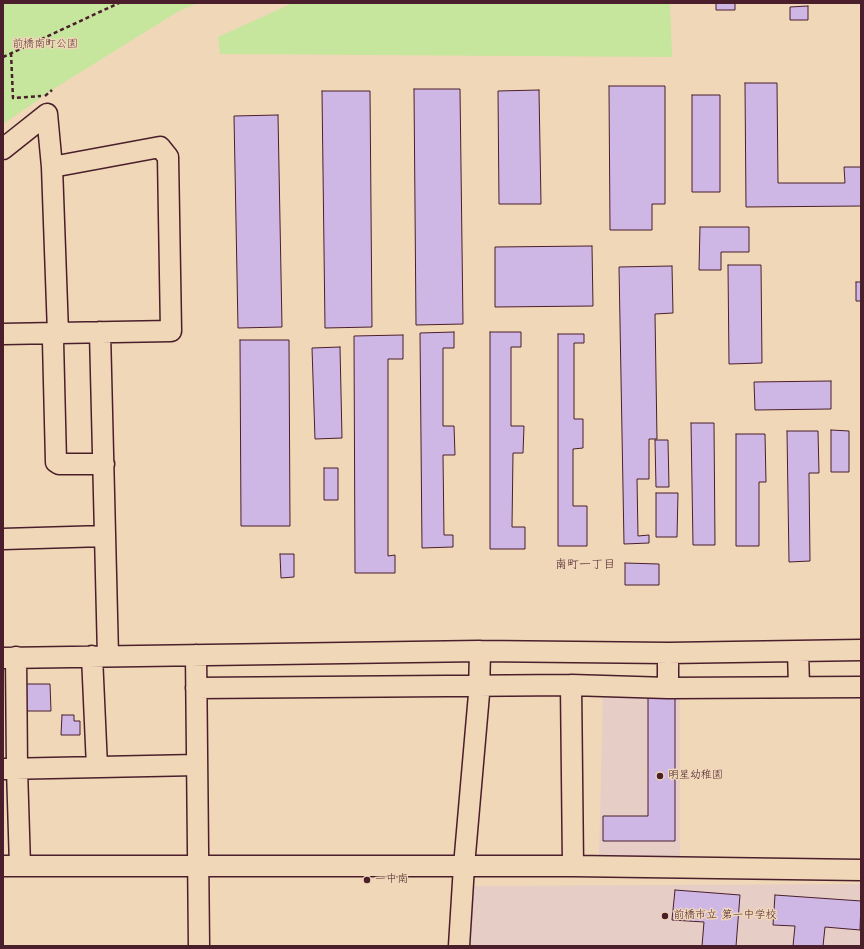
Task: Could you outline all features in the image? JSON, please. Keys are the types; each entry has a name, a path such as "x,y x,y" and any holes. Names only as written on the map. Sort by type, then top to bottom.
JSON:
{"street":[{"path":"3,149 47,114 52,167 58,333 53,341 56,462 59,464 104,464"},
{"path":"3,334 171,331 168,157 160,148 52,167"},
{"path":"97,767 105,536 100,332"},
{"path":"3,539 105,536"},
{"path":"861,650 668,653 480,651 10,658 12,866 572,866 861,870"},
{"path":"458,946 479,686 480,651"},
{"path":"798,651 799,686"},
{"path":"668,653 668,688"},
{"path":"196,655 199,946"},
{"path":"196,688 571,685 668,688 799,686 861,687"},
{"path":"571,685 572,866"},
{"path":"10,769 197,765"}],"path":[{"path":"3,57 119,3"},
{"path":"11,53 12,98 46,95"}],"shaded area":[{"path":"680,691 680,859 599,860 603,692"},
{"name":"前橋市立 第一中学校","path":"861,884 861,946 466,946 471,886"}],"green space":[{"name":"前橋南町公園","path":"3,3 198,3 179,11 55,88 3,124"},
{"path":"293,3 670,3 672,57 220,54 218,37"}],"building":[{"path":"716,3 735,3 735,10 716,10"},
{"path":"808,6 808,20 790,20 790,7"},
{"path":"745,83 777,83 778,183 845,183 844,167 861,167 861,206 746,207"},
{"path":"609,86 665,86 665,204 652,204 652,230 610,230"},
{"path":"414,89 460,89 463,324 416,325"},
{"path":"539,90 541,204 499,204 498,91"},
{"path":"322,91 370,91 372,327 325,328"},
{"path":"692,95 720,95 720,192 692,192"},
{"path":"278,115 282,327 238,328 234,116"},
{"path":"700,227 749,227 749,252 721,252 721,270 699,270"},
{"path":"592,246 593,306 495,307 495,247"},
{"path":"728,265 761,265 762,363 729,364"},
{"path":"672,266 673,313 655,314 657,439 649,439 649,479 637,479 638,536 649,535 649,543 624,544 619,267"},
{"path":"856,282 861,282 861,301 856,301"},
{"path":"454,332 454,348 443,348 443,426 454,426 455,455 443,455 444,535 453,535 453,547 422,548 420,333"},
{"path":"490,332 521,332 521,347 511,347 511,426 524,426 523,453 513,453 512,527 525,527 525,549 490,549"},
{"path":"558,334 584,334 584,343 574,343 574,419 583,419 583,448 573,449 573,506 587,506 587,546 558,546"},
{"path":"403,335 403,359 388,359 388,556 395,555 395,573 355,573 354,336"},
{"path":"240,340 289,340 290,526 241,526"},
{"path":"340,347 342,438 315,439 312,348"},
{"path":"831,381 831,409 755,410 754,382"},
{"path":"691,423 714,423 715,545 693,545"},
{"path":"831,430 849,431 849,472 831,472"},
{"path":"787,431 818,431 819,473 809,473 810,561 789,562"},
{"path":"736,434 765,434 766,482 759,482 759,546 736,546"},
{"path":"655,440 668,440 669,487 656,487"},
{"path":"324,468 338,468 338,500 324,500"},
{"path":"656,493 678,493 677,537 656,537"},
{"path":"280,554 294,554 294,577 281,578"},
{"path":"625,563 659,564 659,585 625,585"},
{"path":"26,684 50,684 51,711 26,711"},
{"path":"648,695 675,696 675,841 603,841 603,816 648,816"},
{"path":"62,715 74,715 74,721 80,721 80,735 61,735"},
{"path":"675,890 740,895 736,946 702,946 704,922 672,920"},
{"path":"775,895 861,901 860,930 825,927 823,946 793,946 795,926 773,925"}],"place":[{"name":"明星幼稚園","path":"660,776"},
{"name":"一中南","path":"367,880"},
{"name":"前橋市立 第一中学校","path":"665,916"}],"district":[{"name":"南町一丁目","path":"585,565"}]}
